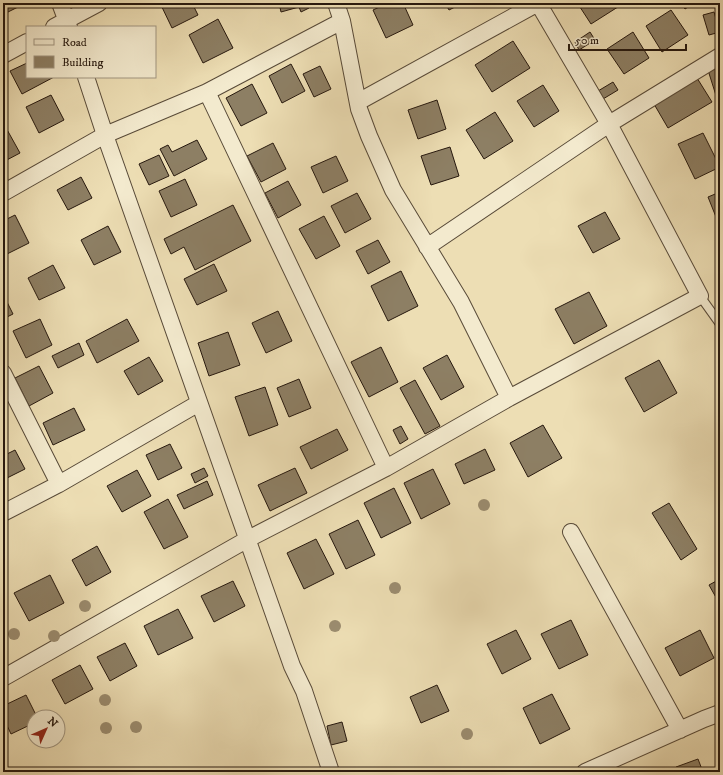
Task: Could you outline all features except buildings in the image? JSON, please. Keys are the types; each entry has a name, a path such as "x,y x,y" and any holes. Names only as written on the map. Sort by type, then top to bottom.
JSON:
{"street":[{"path":"60,3 63,25 99,3"},
{"path":"336,3 342,21 358,102 369,136 393,190 461,302 509,398"},
{"path":"3,678 248,539 386,468 509,398 700,296 609,124 538,3 358,102"},
{"path":"3,193 105,135 207,92 342,21"},
{"path":"3,55 26,43"},
{"path":"427,247 609,124 720,56"},
{"path":"86,78 199,403 292,666 304,691 331,772"},
{"path":"207,92 386,468"},
{"path":"3,373 59,484"},
{"path":"3,514 59,484 199,403"},
{"path":"571,532 680,730"},
{"path":"585,772 605,768 704,718 720,713"}],"lane":[{"path":"700,296 720,324"}]}
